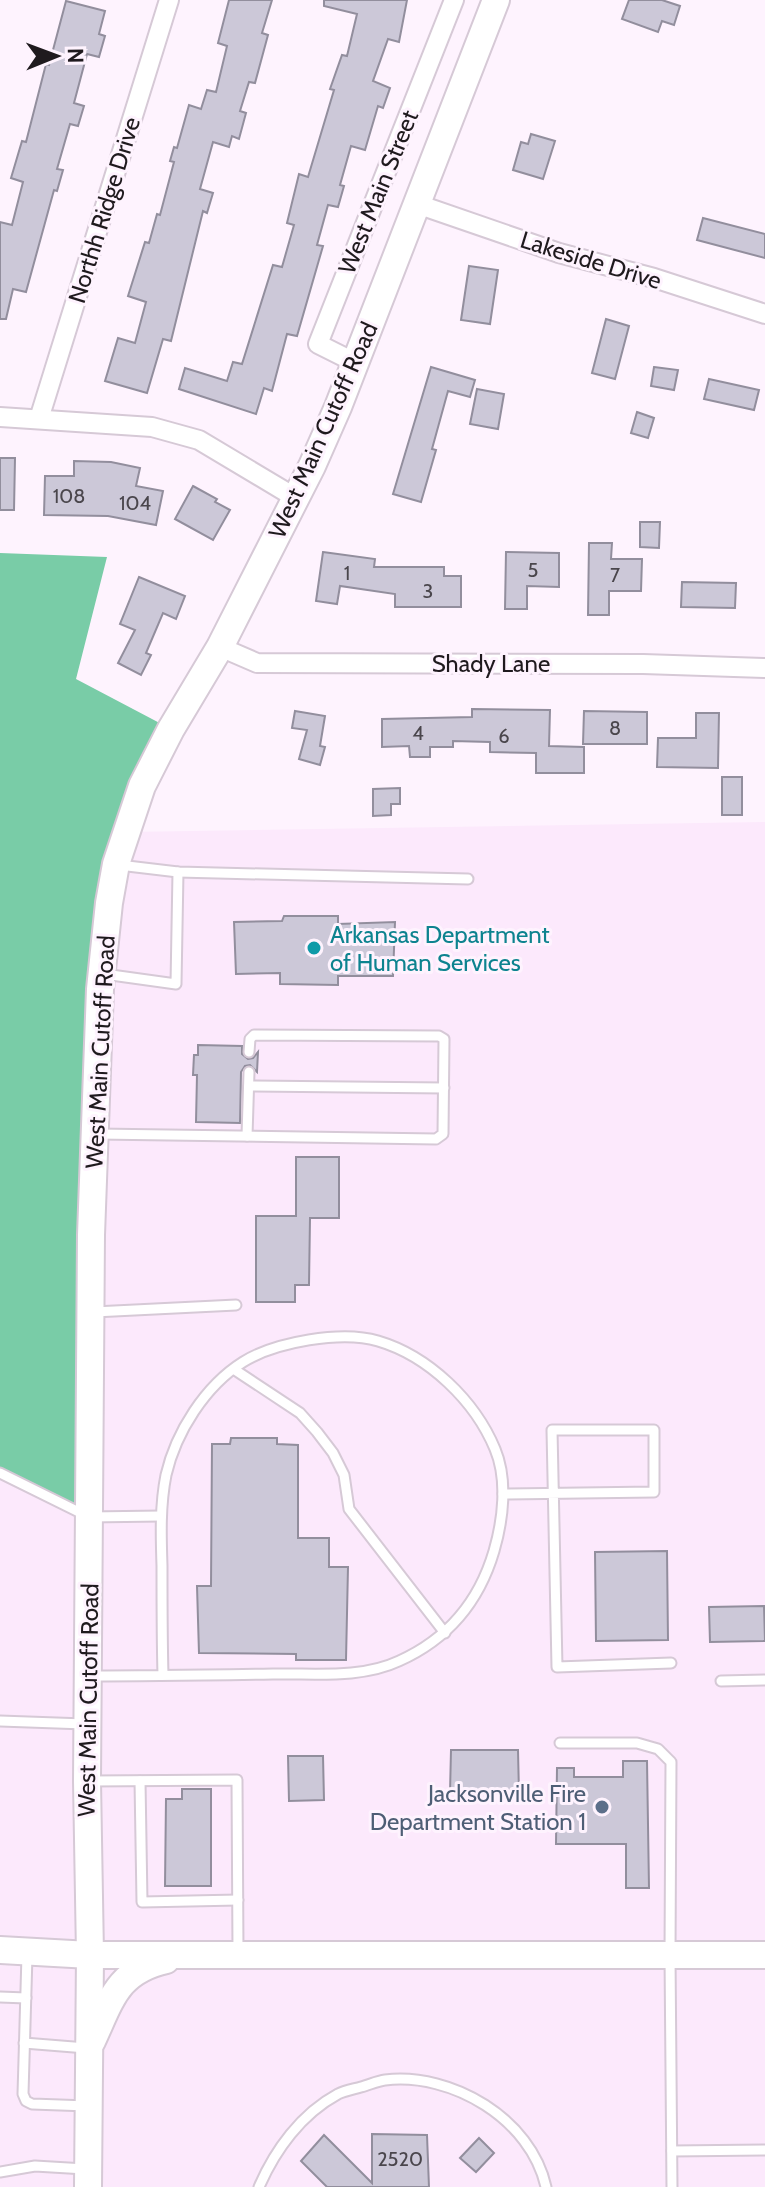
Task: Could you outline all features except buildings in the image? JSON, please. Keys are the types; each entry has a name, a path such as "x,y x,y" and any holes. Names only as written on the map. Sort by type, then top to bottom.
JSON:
{"main road":[{"name":"West Main Cutoff Road","path":"88,2178 91,1312 101,974 116,864 142,786 171,729 220,647 296,498 356,363 496,0"},
{"path":"87,1890 97,1918 109,1933 123,1943 150,1953"},
{"path":"0,1950 90,1955 765,1955"},
{"path":"89,2048 121,1981 149,1964 190,1955"}],"street":[{"name":"Northh Ridge Drive","path":"39,419 169,0"},
{"name":"West Main Street","path":"356,363 318,344 454,0"},
{"name":"Lakeside Drive","path":"417,204 559,253 654,278 765,314"},
{"path":"0,417 152,427 199,440 296,498"},
{"name":"Shady Lane","path":"220,647 257,663 628,664 765,668"}],"lane":[{"path":"116,864 178,872 468,879"},
{"path":"101,974 176,984 178,872"},
{"path":"95,1134 436,1139 443,1134 444,1039 439,1036 254,1035 250,1039 249,1052"},
{"path":"247,1136 249,1072"},
{"path":"249,1086 444,1088"},
{"path":"91,1312 236,1305"},
{"path":"88,1676 353,1673 396,1663 445,1633 464,1613 486,1577 500,1530 503,1494 496,1452 479,1420 451,1385 418,1360 377,1341 330,1336 284,1346 243,1362 216,1386 187,1420 167,1472 161,1516 163,1675"},
{"path":"235,1370 300,1413 317,1432 344,1475 349,1509 445,1633"},
{"path":"503,1494 553,1493 654,1492 654,1430 552,1430 553,1493 557,1667 671,1663"},
{"path":"0,1473 89,1517 161,1516"},
{"path":"721,1681 765,1680"},
{"path":"0,1721 88,1724"},
{"path":"560,1743 637,1743 658,1749 671,1762 672,2187"},
{"path":"87,1781 237,1780 238,1955"},
{"path":"140,1781 142,1902 238,1900"},
{"path":"27,1952 23,2094 26,2101 32,2104 89,2106"},
{"path":"0,1997 26,1998"},
{"path":"24,2043 89,2048"},
{"path":"259,2187 279,2147 305,2119 338,2094 385,2080 429,2083 467,2093 499,2115 527,2143 544,2176 546,2187"},
{"path":"672,2151 765,2150"},
{"path":"0,2172 35,2166 88,2178"}],"shaded area":[{"path":"765,822 765,2187 0,2187 0,1473 91,1235 126,832"}],"green space":[{"path":"0,553 107,557 76,679 171,729 116,864 89,1517 0,1473"}],"place":[{"name":"Arkansas Department of Human Services","path":"314,948"},
{"name":"Jacksonville Fire Department Station 1","path":"602,1807"}]}
